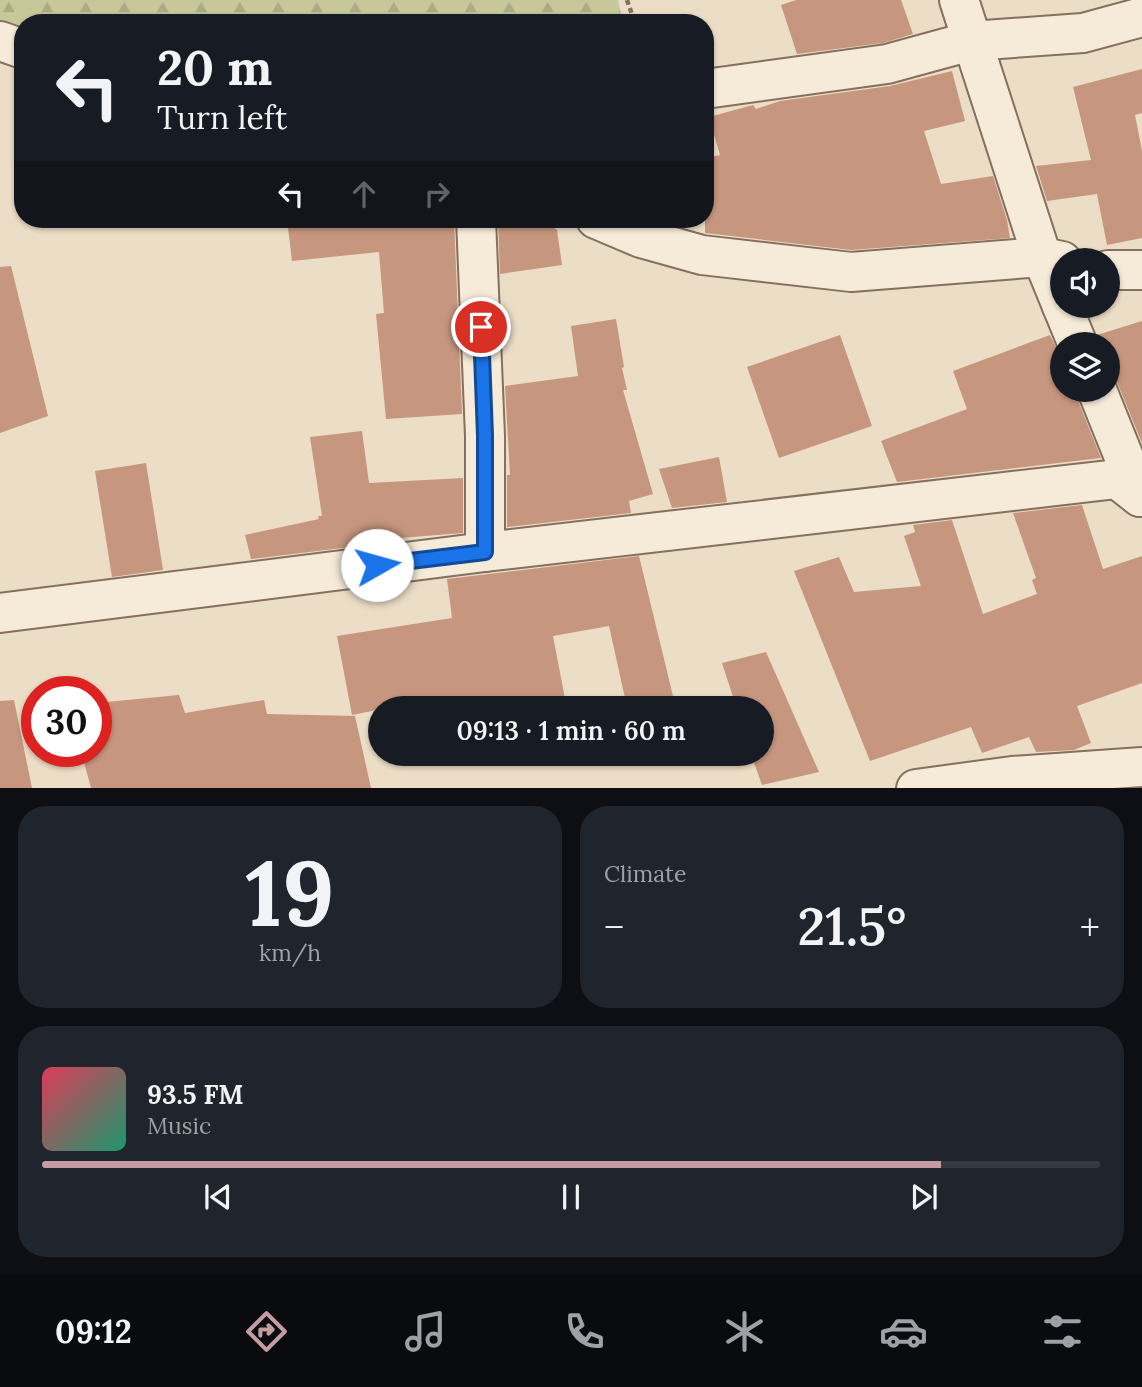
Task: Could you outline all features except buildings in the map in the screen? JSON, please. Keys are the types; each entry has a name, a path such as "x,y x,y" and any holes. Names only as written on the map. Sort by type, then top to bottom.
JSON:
{"street":[{"path":"959,0 971,41 1050,254"},
{"path":"714,88 887,64 971,41 1083,33 1142,17"},
{"path":"476,228 485,436 485,552"},
{"path":"617,228 641,238 702,255 851,272 1050,259"},
{"path":"1120,270 1142,270"},
{"path":"1102,402 1141,500"},
{"path":"0,613 485,552 1117,479 1141,500"},
{"path":"930,788 1013,782 1142,767"}],"green space":[{"path":"0,0 618,0 621,14 14,14 14,35 0,31"}],"route":[{"path":"377,565 485,552 481,327"}]}
